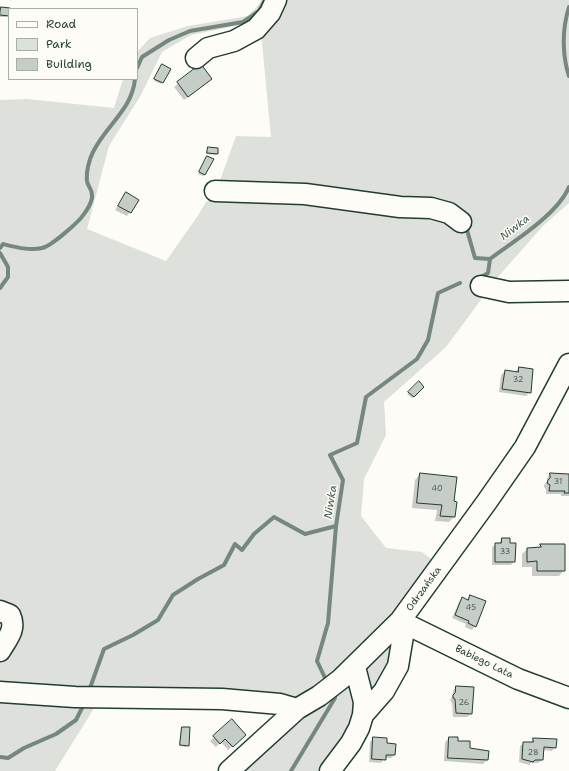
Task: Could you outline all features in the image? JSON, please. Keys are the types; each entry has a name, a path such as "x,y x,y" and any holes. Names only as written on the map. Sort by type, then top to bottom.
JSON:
{"street":[{"path":"196,58 208,48 234,41 256,30 270,13 276,0"},
{"path":"215,191 305,194 400,207 431,208 449,213 461,222"},
{"path":"480,286 509,292 569,290"},
{"name":"Odrzańska","path":"229,771 297,709 319,696 348,673 402,622 525,447 569,364"},
{"path":"0,611 10,615 14,622 12,630 0,651"},
{"path":"363,715 384,691 398,666 402,622"},
{"name":"Babiego Lata","path":"402,622 518,679 569,698"},
{"path":"330,771 351,743 359,728 363,715 364,702 348,673"},
{"path":"0,692 75,697 222,699 280,704 297,709"}],"green space":[{"path":"261,0 569,0 569,203 543,226 497,278 446,347 384,402 386,435 364,479 361,516 386,548 422,552 436,563 413,598 303,702 0,686 0,659 17,630 0,607 0,100 27,99 114,108 123,80 138,80 138,51 150,38 188,26 248,16","holes":["260,21 271,137 236,136 214,197 206,202 166,261 87,229 109,146 141,95 162,52 191,35"]},
{"path":"395,631 395,665 368,705 360,667"},
{"path":"346,682 354,685 357,720 323,771 238,771"},
{"path":"0,695 98,702 55,771 0,771"}],"building":[{"path":"1,7 10,8 8,8 8,16 0,15"},
{"path":"162,64 171,69 163,83 154,79"},
{"path":"201,64 212,79 188,97 177,82"},
{"path":"208,147 218,148 218,154 207,153"},
{"path":"207,156 214,159 205,175 199,172"},
{"path":"126,192 139,200 131,213 118,206"},
{"path":"519,367 533,369 531,393 502,389 505,370 518,372"},
{"path":"419,381 424,387 414,397 408,392"},
{"path":"420,473 457,477 454,501 457,502 455,517 440,516 442,505 417,503"},
{"path":"550,473 569,474 569,493 564,493 565,491 549,491 550,485 547,483 550,478"},
{"path":"502,538 510,538 510,543 516,543 515,562 495,562 495,543 501,543"},
{"path":"540,544 565,544 565,571 537,571 537,561 527,562 527,548 541,547"},
{"path":"470,595 486,601 476,627 468,623 469,621 455,615 462,597 468,600"},
{"path":"456,686 474,687 472,714 456,713 455,699 453,698 453,695 455,693"},
{"path":"232,719 246,735 233,747 225,739 220,744 213,736"},
{"path":"182,727 190,727 189,746 180,745"},
{"path":"373,737 387,738 387,743 396,744 395,755 386,755 386,760 372,759"},
{"path":"449,737 458,737 458,741 470,741 470,748 489,751 488,760 448,758"},
{"path":"533,738 557,739 556,748 544,747 543,760 535,760 533,762 522,759 523,742 533,742"}],"waterway":[{"path":"138,66 142,57 169,40 190,31 243,22 259,11 265,0"},
{"name":"Niwka","path":"569,7 564,33 564,51 569,76"},
{"path":"0,248 3,244 28,249 46,247 64,234 81,218 88,208 92,198 92,192 87,177 88,166 92,155 98,142 124,109 133,90 135,80"},
{"name":"Niwka","path":"478,279 488,273 490,259 534,227 555,208 569,187"},
{"path":"462,226 467,230 475,258 490,259"},
{"path":"0,253 8,267 8,277 0,288"},
{"name":"Niwka","path":"327,682 317,661 328,623 336,526 343,480 330,455 357,443 366,397 417,359 428,340 438,293 460,283"},
{"path":"90,688 104,649 133,635 158,620 173,595 224,565 235,544 242,550 254,534 274,517 305,534 336,526"},
{"name":"Niwka","path":"291,771 335,698 332,692"},
{"path":"0,757 8,758 24,748 56,734 76,720 84,704"}]}
